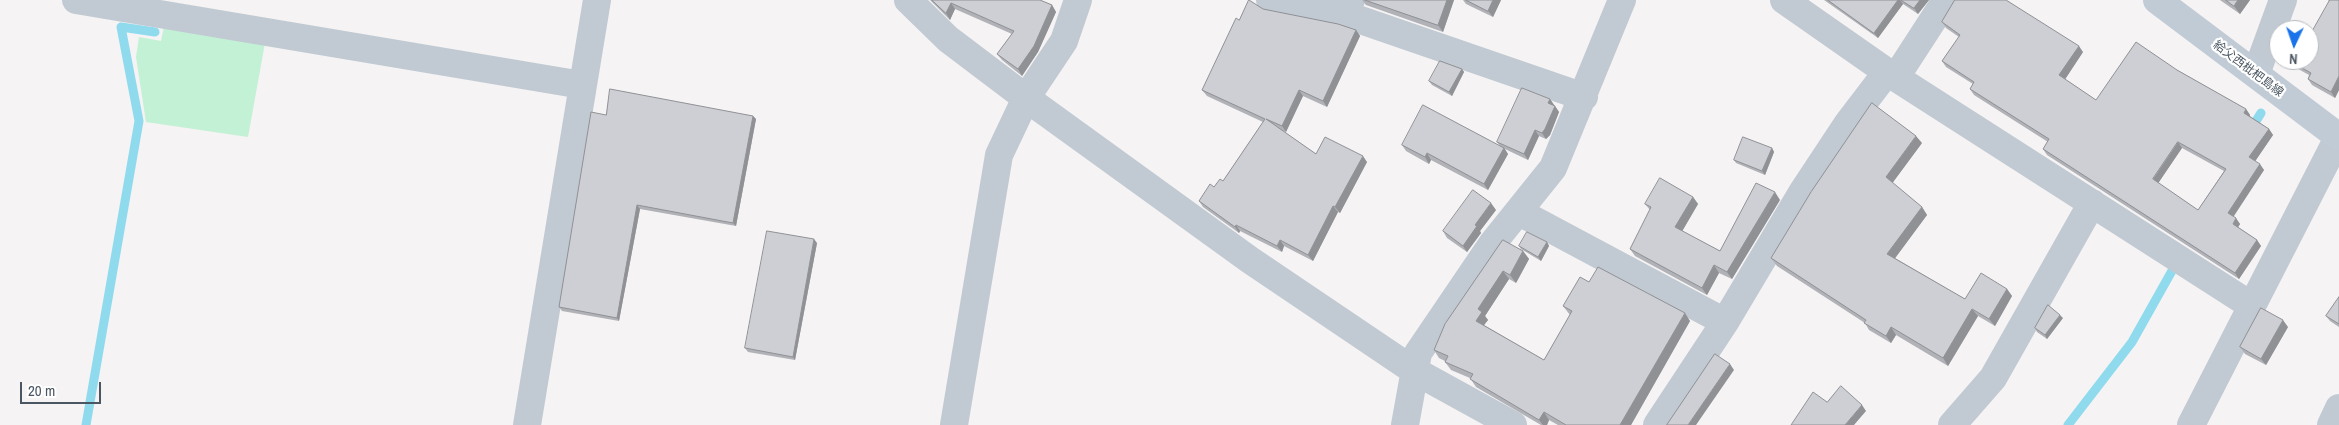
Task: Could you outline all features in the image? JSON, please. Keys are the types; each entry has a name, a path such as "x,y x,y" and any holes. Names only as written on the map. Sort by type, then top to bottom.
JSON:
{"main road":[{"name":"給父西枇杷島線","path":"2158,0 2339,137"}],"street":[{"path":"76,0 582,85"},
{"path":"527,425 597,0"},
{"path":"908,0 948,39 1026,98 1250,260 1413,370 1513,425"},
{"path":"954,425 999,156 1026,98 1064,41 1078,0"},
{"path":"1270,0 1349,7 1584,97"},
{"path":"1405,425 1413,370 1418,353 1492,244 1553,168 1584,97 1622,0"},
{"path":"1784,0 1892,74 2252,306"},
{"path":"1657,425 1725,322 1803,191 1848,123 1892,74 1946,0"},
{"path":"2256,74 2283,0"},
{"path":"2191,425 2339,137"},
{"path":"1952,425 1993,378 2092,203"},
{"path":"1518,212 1725,322"},
{"path":"2331,425 2339,408"}],"green space":[{"path":"164,26 265,43 248,137 146,122 136,57 139,37 161,41"}],"building":[{"path":"932,0 1040,0 1052,5 1034,46 1018,69 997,54 1014,31 951,3 946,13"},
{"path":"1249,0 1263,9 1338,24 1356,30 1323,101 1299,90 1282,126 1266,119 1316,154 1325,137 1363,156 1335,207 1333,206 1308,255 1280,240 1277,246 1236,225 1235,227 1199,201 1210,184 1214,187 1220,179 1223,181 1265,119 1202,90 1236,18 1239,20"},
{"path":"1365,0 1447,0 1438,25"},
{"path":"1466,0 1493,0 1488,11"},
{"path":"1828,0 1898,0 1874,33"},
{"path":"1901,0 1920,0 1914,8"},
{"path":"1955,0 2006,0 2079,46 2059,75 2096,100 2136,42 2177,70 2246,109 2244,113 2269,129 2249,157 2260,164 2228,213 2236,218 2233,224 2257,240 2235,273 2043,149 2049,139 1970,89 1974,82 1942,61 1960,35 1942,22","holes":["2178,142 2226,169 2198,210 2153,179"]},
{"path":"2226,0 2238,0 2234,6"},
{"path":"2330,0 2339,0 2339,76 2331,92 2308,79 2311,73 2306,70 2319,70 2319,20"},
{"path":"1440,61 1462,69 1449,92 1429,81"},
{"path":"1522,88 1550,99 1548,103 1555,106 1545,129 1542,133 1535,130 1524,154 1497,142"},
{"path":"610,89 753,116 733,223 637,205 617,318 559,307 591,112 606,115"},
{"path":"1872,103 1916,136 1886,177 1922,207 1887,254 1965,299 1981,273 2007,289 1989,319 1972,309 1943,358 1891,327 1886,336 1864,323 1866,320 1771,258 1811,192"},
{"path":"1423,105 1504,148 1484,184 1427,153 1425,157 1402,145"},
{"path":"1743,137 1772,148 1762,171 1734,160"},
{"path":"1660,178 1693,197 1675,227 1720,251 1756,183 1775,192 1727,272 1714,265 1702,288 1630,249 1651,207 1645,204"},
{"path":"1473,190 1491,203 1463,246 1443,231"},
{"path":"767,231 814,239 793,357 745,348"},
{"path":"1527,232 1547,242 1538,257 1519,246"},
{"path":"1503,240 1523,251 1510,275 1503,271 1478,309 1482,312 1476,321 1544,360 1572,311 1563,306 1580,277 1589,282 1598,267 1685,313 1620,425 1566,425 1544,412 1539,420 1470,379 1473,374 1445,362 1448,356 1434,350 1445,324"},
{"path":"2339,297 2339,324 2326,316"},
{"path":"2048,305 2060,315 2045,335 2035,328"},
{"path":"2261,308 2283,320 2261,359 2240,347"},
{"path":"1715,354 1730,364 1688,425 1667,425"},
{"path":"1841,386 1862,405 1845,425 1791,425 1813,392 1827,402"}],"waterway":[{"path":"86,425 139,121 121,27 155,32"},
{"path":"2251,129 2261,113"},
{"path":"2068,425 2132,342 2173,269"}]}
